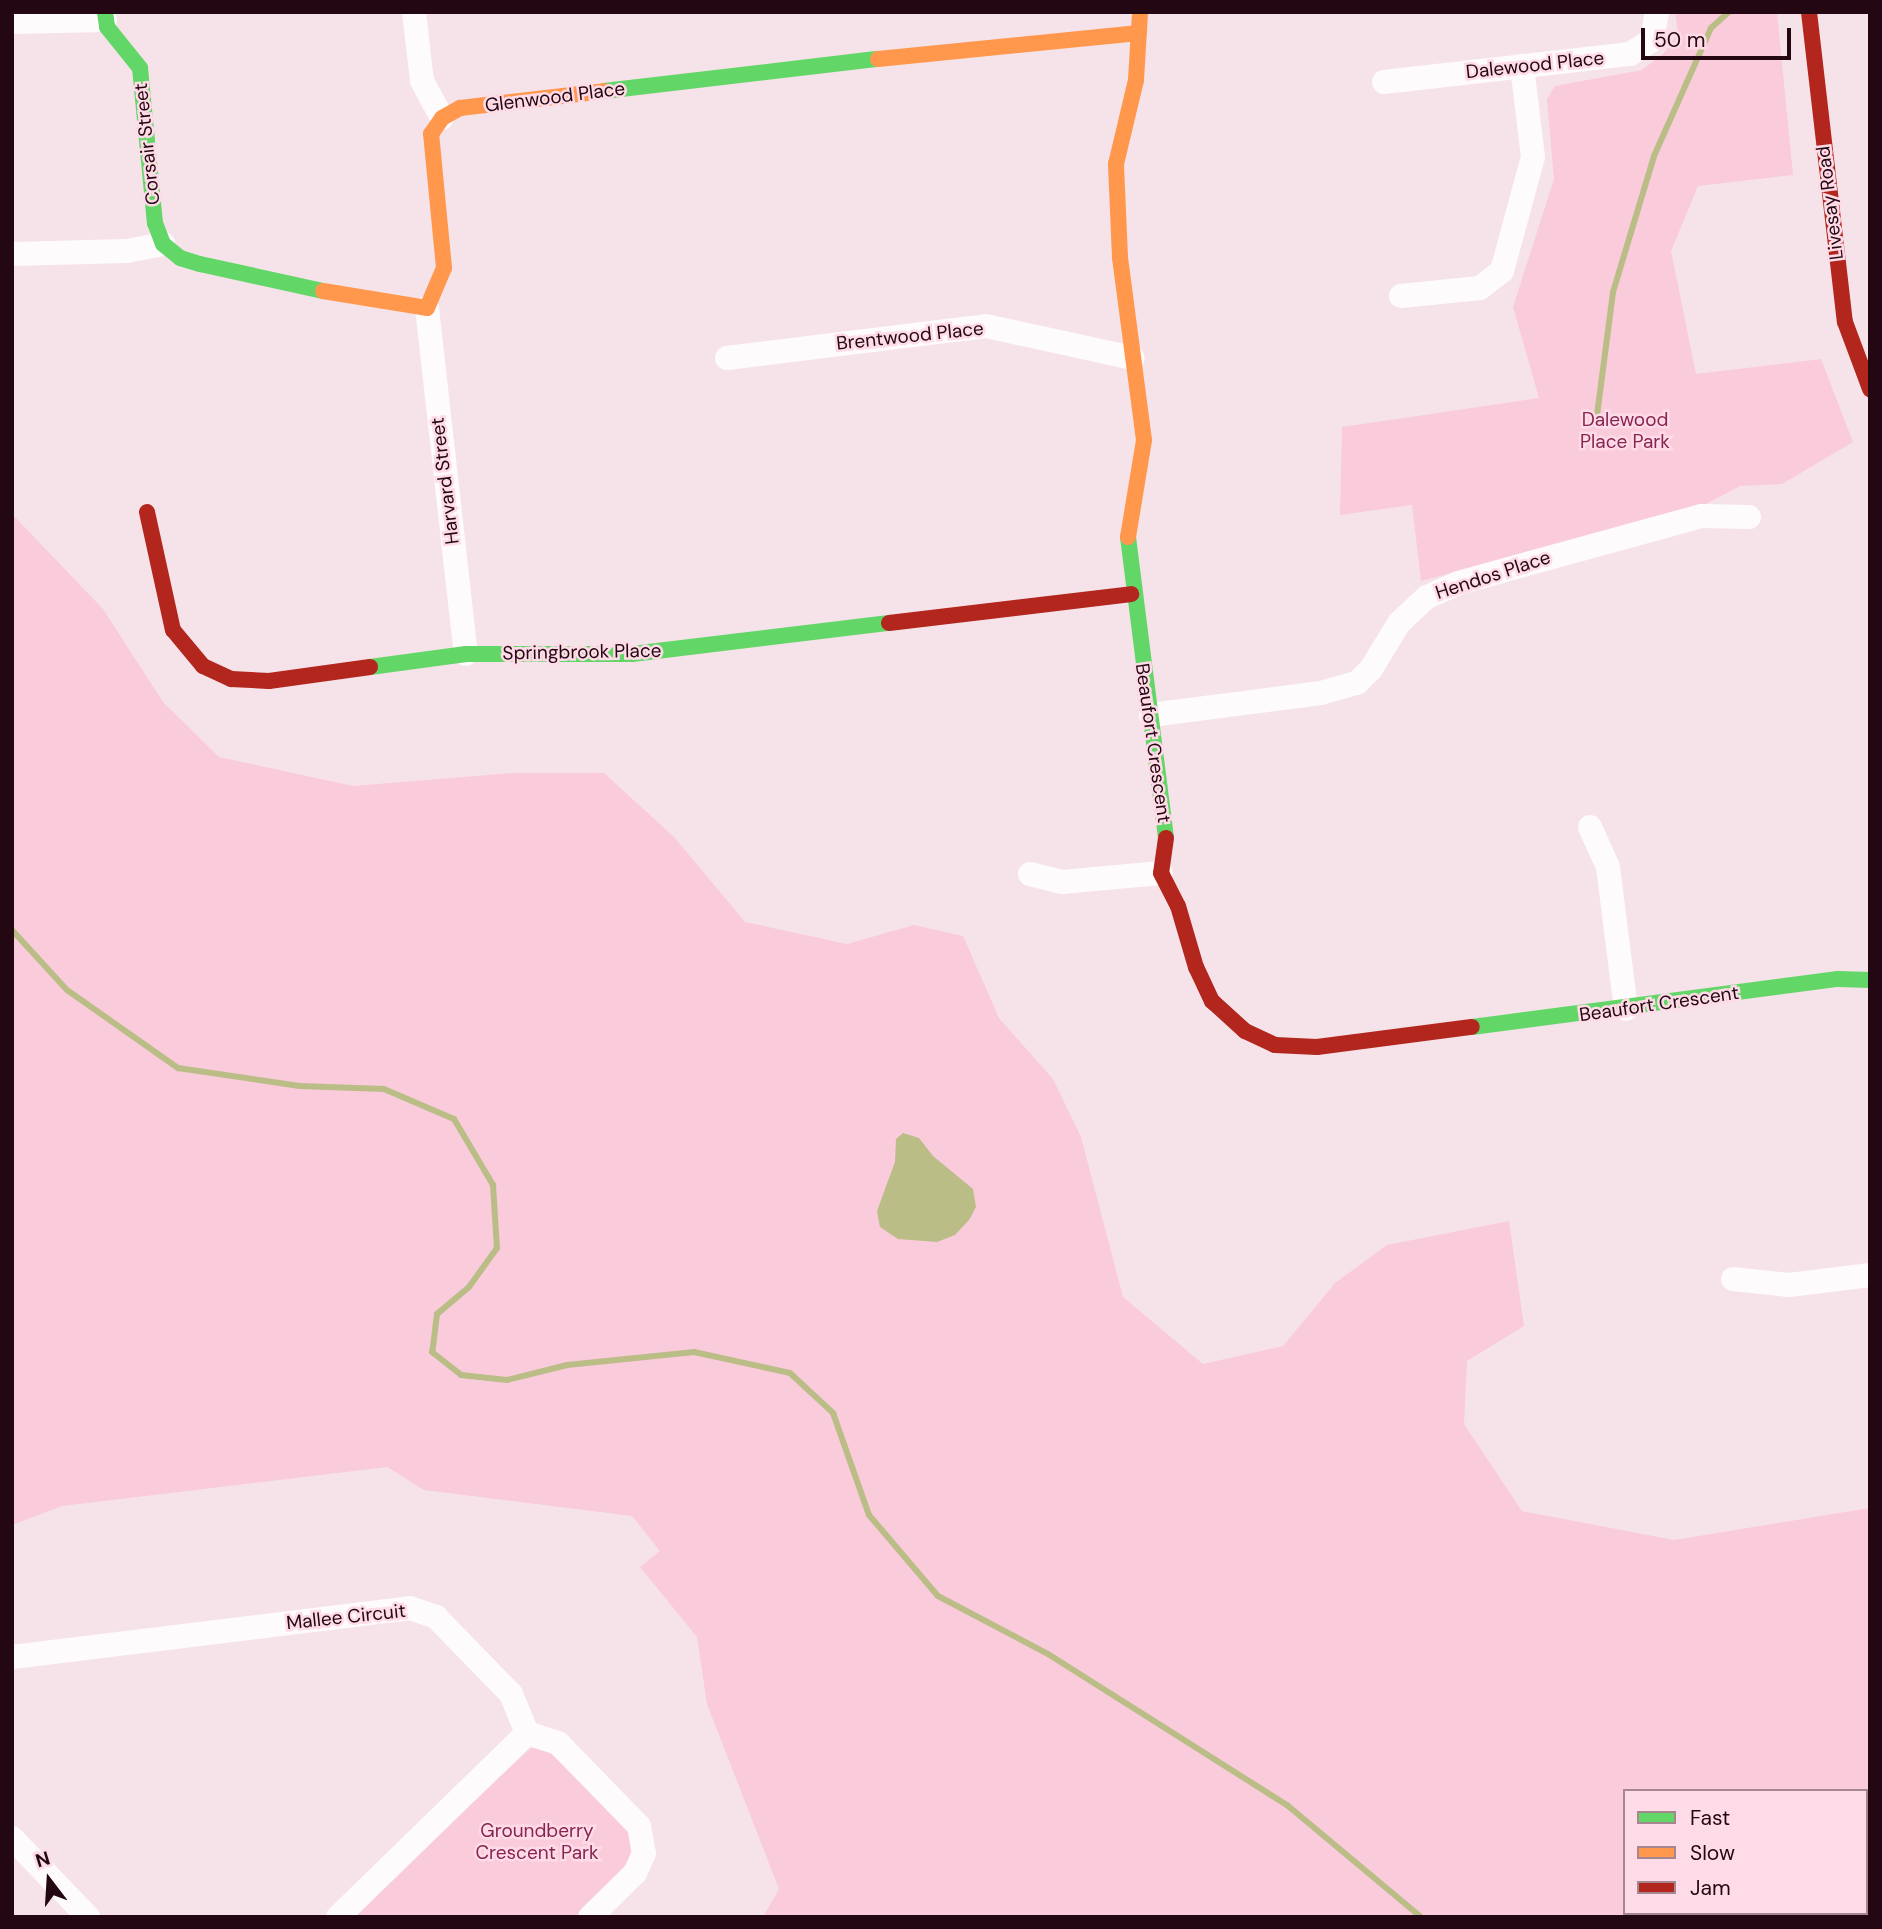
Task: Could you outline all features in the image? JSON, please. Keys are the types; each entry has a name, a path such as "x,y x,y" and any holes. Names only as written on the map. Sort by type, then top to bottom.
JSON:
{"street":[{"path":"12,254 127,251 163,244 180,258 200,264 374,302 427,308 444,268 431,134 442,118 422,81 414,12"},
{"name":"Beaufort Crescent","path":"1140,12 1136,80 1116,164 1120,257 1144,440 1127,547 1131,594 1151,715 1166,836 1161,873 1178,906 1196,967 1212,1001 1245,1031 1275,1045 1342,1044 1626,1009 1838,979 1870,980"},
{"name":"Dalewood Place","path":"1384,82 1629,54 1652,40 1657,12"},
{"name":"Livesay Road","path":"1809,12 1844,322 1870,389"},
{"path":"12,22 105,16"},
{"name":"Corsair Street","path":"105,16 139,68 155,223 163,244"},
{"name":"Glenwood Place","path":"442,118 460,108 1106,33 1139,33"},
{"path":"1401,296 1480,288 1502,271 1533,157 1522,66"},
{"name":"Harvard Street","path":"427,308 466,654"},
{"name":"Brentwood Place","path":"727,358 986,326 1133,358"},
{"name":"Springbrook Place","path":"147,512 173,630 203,666 231,679 268,681 466,654 632,654 1131,594"},
{"name":"Hendos Place","path":"1151,715 1321,694 1357,683 1371,669 1399,623 1427,597 1458,583 1702,516 1749,517"},
{"path":"1590,827 1608,867 1626,1009"},
{"path":"1030,874 1062,882 1161,873"},
{"path":"1733,1279 1789,1285 1870,1275"},
{"name":"Mallee Circuit","path":"12,1657 410,1608 436,1617 511,1694 527,1733"},
{"path":"338,1917 527,1733 558,1743 639,1826 644,1853 635,1873 590,1917"},
{"path":"12,1838 88,1917"}],"green space":[{"name":"Dalewood Place Park","path":"1675,12 1777,12 1793,175 1698,186 1671,251 1696,374 1821,359 1853,442 1782,484 1740,486 1700,507 1421,581 1412,505 1340,515 1342,427 1539,398 1513,307 1554,179 1547,99 1555,86 1642,70 1664,53 1678,32"},
{"path":"12,514 103,609 163,702 219,757 353,786 514,773 604,773 674,837 745,922 847,944 914,925 963,936 999,1018 1053,1079 1081,1137 1123,1297 1203,1364 1283,1346 1335,1283 1387,1245 1509,1221 1524,1326 1467,1361 1464,1424 1522,1511 1674,1540 1870,1508 1870,1917 763,1917 779,1889 707,1704 697,1637 640,1567 660,1551 632,1516 424,1490 387,1467 62,1506 12,1525"},
{"name":"Groundberry Crescent Park","path":"531,1748 547,1749 623,1822 632,1839 631,1861 578,1917 350,1917"}],"shaded area":[{"path":"903,1133 919,1138 933,1156 973,1189 976,1207 969,1220 955,1235 937,1242 898,1239 880,1227 877,1211 895,1162 896,1139"}],"waterway":[{"path":"1596,423 1613,292 1654,156 1711,28 1729,12"},
{"path":"12,930 67,990 178,1068 300,1086 384,1089 454,1119 493,1185 497,1248 469,1287 437,1314 432,1352 461,1375 507,1380 567,1365 694,1352 790,1373 833,1413 869,1515 938,1596 1048,1654 1287,1805 1421,1917"}],"traffic: fast":[{"path":"105,12 107,27 140,68 155,223 163,244 180,258 200,264 323,291"},
{"path":"604,91 878,59"},
{"path":"1128,537 1166,838"},
{"path":"370,667 466,654 632,654 889,623"},
{"path":"1472,1027 1838,979 1870,980"}],"traffic: slow":[{"path":"1128,537 1144,440 1120,257 1116,164 1136,80 1140,12"},
{"path":"878,59 1139,33"},
{"path":"323,291 427,308 444,268 431,134 442,118 460,108 604,91"}],"traffic: jam":[{"path":"1809,12 1845,322 1870,389"},
{"path":"147,512 173,630 203,666 231,679 269,681 370,667"},
{"path":"889,623 1131,594"},
{"path":"1166,838 1161,873 1178,906 1196,967 1212,1001 1245,1031 1275,1045 1317,1047 1472,1027"}]}
